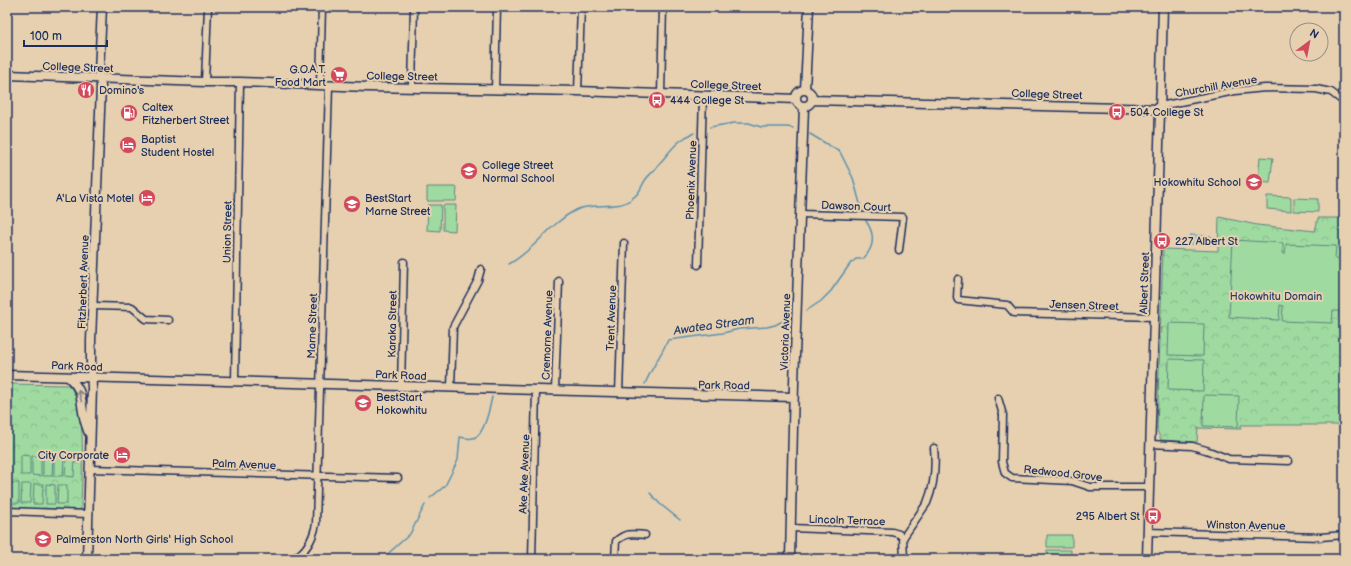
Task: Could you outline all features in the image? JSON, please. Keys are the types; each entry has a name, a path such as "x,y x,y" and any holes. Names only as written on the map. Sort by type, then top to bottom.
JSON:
{"street":[{"name":"Fitzherbert Avenue","path":"87,559 102,7"},
{"path":"205,82 208,7"},
{"path":"320,85 322,7"},
{"path":"412,87 414,7"},
{"path":"495,90 497,7"},
{"path":"578,91 581,7"},
{"path":"661,94 663,7"},
{"path":"805,90 809,7"},
{"name":"Albert Street","path":"1147,559 1163,7"},
{"name":"College Street","path":"7,75 329,86 578,91 796,99"},
{"name":"Union Street","path":"235,382 240,82"},
{"name":"Marne Street","path":"293,559 306,548 313,538 316,524 329,86"},
{"name":"Churchill Avenue","path":"1160,107 1235,91 1265,88 1316,89 1331,92 1344,102"},
{"path":"805,90 811,93 813,100 810,105 804,107 799,105 796,99 798,93 805,90"},
{"name":"Phoenix Avenue","path":"698,265 703,96"},
{"name":"College Street","path":"813,100 1160,107"},
{"name":"Victoria Avenue","path":"790,559 793,397 804,107"},
{"name":"Dawson Court","path":"800,214 903,217 899,250"},
{"name":"Trent Avenue","path":"619,393 624,243"},
{"name":"Karaka Street","path":"401,386 404,262"},
{"path":"451,388 453,327 478,280 481,269"},
{"name":"Jensen Street","path":"958,279 958,300 1007,305 1014,313 1154,317"},
{"name":"Cremorne Avenue","path":"555,390 559,281"},
{"path":"94,306 132,307 146,319 168,320"},
{"name":"Park Road","path":"7,375 793,397"},
{"path":"68,377 78,387 84,418 91,436"},
{"name":"Ake Ake Avenue","path":"532,559 536,390"},
{"name":"Redwood Grove","path":"998,398 1003,415 1002,462 1005,473 1012,478 1072,481 1090,487 1148,487"},
{"path":"1150,444 1192,446 1229,459 1289,461"},
{"path":"904,559 903,538 927,503 929,497 934,478 934,448"},
{"name":"Palm Avenue","path":"90,469 398,478"},
{"path":"7,511 88,514"},
{"name":"Lincoln Terrace","path":"791,528 888,531 899,534 903,538"},
{"name":"Winston Avenue","path":"1148,532 1321,537 1344,535"},
{"path":"615,559 616,541 622,536 626,534 645,535"}],"green space":[{"path":"1260,157 1273,158 1270,183 1258,182"},
{"path":"427,187 457,187 456,201 427,201"},
{"path":"1267,196 1291,197 1291,211 1267,209"},
{"path":"1294,198 1318,199 1318,212 1294,211"},
{"path":"428,205 441,205 440,231 427,230"},
{"path":"443,205 456,205 455,231 443,230"},
{"name":"Hokowhitu Domain","path":"1219,217 1257,225 1315,231 1318,218 1344,218 1344,425 1241,425 1241,429 1198,428 1197,442 1161,440 1157,430 1163,249 1218,251"},
{"path":"1233,240 1283,243 1283,253 1285,254 1286,244 1336,246 1335,259 1342,260 1344,240 1344,317 1339,317 1339,311 1333,311 1332,323 1282,321 1283,306 1280,305 1279,320 1229,317"},
{"path":"1169,323 1204,324 1203,356 1168,355"},
{"path":"1169,359 1204,360 1203,391 1168,390"},
{"path":"7,384 68,385 75,394 79,408 82,444 81,510 7,508"},
{"path":"1204,395 1239,396 1238,427 1203,426"},
{"path":"21,455 30,456 30,475 21,475"},
{"path":"32,456 41,456 41,476 32,475"},
{"path":"43,456 53,456 52,476 43,476"},
{"path":"54,456 64,457 63,476 54,476"},
{"path":"66,457 75,457 74,477 65,476"},
{"path":"10,483 19,483 19,503 9,503"},
{"path":"22,484 31,484 30,503 21,503"},
{"path":"34,484 43,484 42,504 33,504"},
{"path":"46,484 55,485 55,504 46,504"},
{"path":"58,485 67,485 67,504 57,504"},
{"path":"1047,535 1072,535 1072,547 1047,547"},
{"path":"1047,550 1071,550 1071,559 1047,559"}],"water":[{"path":"1190,235 1211,236 1211,244 1190,244"}],"waterway":[{"name":"Awatea Stream","path":"710,127 734,123 749,123 761,127 793,128"},
{"name":"Awatea Stream","path":"509,264 527,251 558,222 576,210 589,206 618,205 630,200 634,197 646,179 674,146 694,133"},
{"name":"Awatea Stream","path":"810,134 840,152 853,178 862,211"},
{"path":"806,311 821,301 831,291 850,264 856,259 863,259 870,250 872,245 872,236 866,221"},
{"name":"Awatea Stream","path":"645,384 668,340 723,333 739,329 767,327 787,319"},
{"name":"Awatea Stream","path":"430,498 445,486 458,460 460,437 473,438 480,433 486,421 492,397"},
{"path":"650,493 660,504 680,520"},
{"name":"Awatea Stream","path":"382,559 410,534 425,505"}],"place":[{"name":"G.O.A.T. Food Mart","path":"339,75"},
{"name":"Domino's","path":"86,90"},
{"name":"444 College St","path":"657,100"},
{"name":"504 College St","path":"1117,112"},
{"name":"Caltex Fitzherbert Street","path":"129,113"},
{"name":"Baptist Student Hostel","path":"128,145"},
{"name":"College Street Normal School","path":"469,171"},
{"name":"Hokowhitu School","path":"1254,182"},
{"name":"A'La Vista Motel","path":"147,198"},
{"name":"BestStart Marne Street","path":"352,204"},
{"name":"227 Albert St","path":"1162,241"},
{"name":"BestStart Hokowhitu","path":"363,403"},
{"name":"City Corporate","path":"122,455"},
{"name":"295 Albert St","path":"1153,516"},
{"name":"Palmerston North Girls' High School","path":"43,539"}]}
